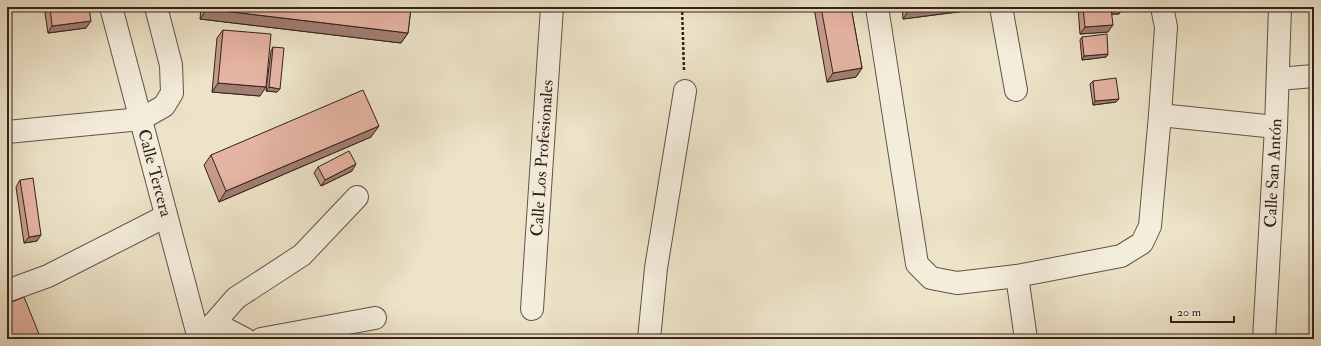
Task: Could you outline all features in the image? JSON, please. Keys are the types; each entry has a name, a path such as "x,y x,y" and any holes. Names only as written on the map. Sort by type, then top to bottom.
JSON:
{"street":[{"name":"Calle Tercera","path":"111,7 166,216 204,334"},
{"path":"7,132 140,119 164,106 172,93 171,65 156,7"},
{"name":"Calle Los Profesionales","path":"532,309 552,7"},
{"path":"877,7 917,264 931,278 957,283 1017,276 1121,256 1142,243 1150,226 1160,115 1166,27 1162,7"},
{"path":"1001,7 1016,90"},
{"name":"Calle San Antón","path":"1264,339 1276,127 1280,7"},
{"path":"1278,79 1314,76"},
{"path":"649,339 656,268 685,91"},
{"path":"1160,115 1276,127"},
{"path":"204,334 236,298 302,255 357,197"},
{"path":"7,291 48,276 166,216"},
{"path":"1017,276 1026,339"},
{"path":"261,339 375,318"},
{"path":"204,334 245,339"}],"path":[{"path":"682,7 685,91"}],"building":[{"path":"50,7 89,7 91,21 52,26"},
{"path":"207,7 411,7 408,33 207,9"},
{"path":"821,7 851,7 862,68 833,73"},
{"path":"909,7 934,7 909,10"},
{"path":"1083,7 1123,7 1111,8 1113,25 1085,27"},
{"path":"223,30 271,34 266,87 218,83"},
{"path":"1107,34 1108,54 1084,56 1082,37"},
{"path":"273,47 284,48 280,89 269,87"},
{"path":"1116,78 1119,99 1095,101 1093,81"},
{"path":"363,90 379,126 226,191 211,155"},
{"path":"349,151 356,164 325,180 318,167"},
{"path":"33,178 41,235 29,237 20,180"},
{"path":"24,297 41,339 7,339 7,304"}]}
